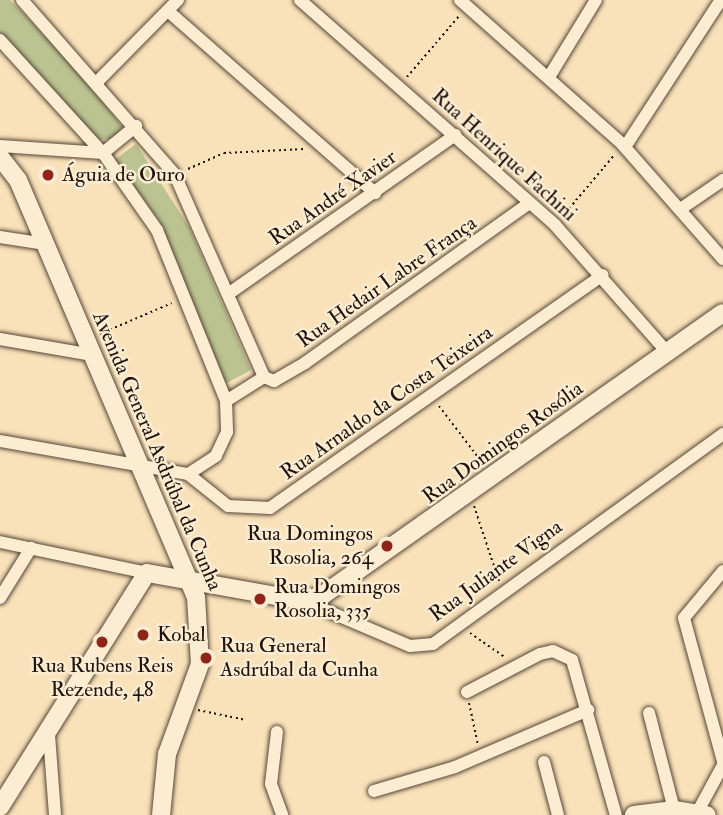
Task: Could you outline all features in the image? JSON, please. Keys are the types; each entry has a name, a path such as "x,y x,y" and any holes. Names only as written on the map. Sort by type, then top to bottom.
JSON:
{"street":[{"path":"22,0 98,81 175,175 231,292 264,377 226,401"},
{"path":"98,81 178,0"},
{"name":"Rua Henrique Fachini","path":"300,0 555,225 603,275 668,353"},
{"path":"550,77 596,0"},
{"path":"624,146 721,0"},
{"path":"464,3 550,77 624,146 682,208 723,259"},
{"path":"168,11 375,193"},
{"path":"0,40 103,153 157,230 187,297 226,401 223,446 188,474 0,441"},
{"path":"0,146 103,153 136,126"},
{"name":"Rua André Xavier","path":"231,292 456,135"},
{"name":"Avenida General Asdrúbal da Cunha","path":"0,157 18,180 191,582 201,626 200,664 167,754 161,815"},
{"path":"682,208 723,180"},
{"name":"Rua Hedair Labre França","path":"264,377 274,381 304,363 529,203"},
{"path":"0,237 46,244"},
{"name":"Rua Arnaldo da Costa Teixeira","path":"188,474 228,506 270,508 603,275"},
{"name":"Rua Domingos Rosólia","path":"304,601 354,578 723,313"},
{"path":"0,338 90,348"},
{"name":"Rua Juliante Vigna","path":"147,573 304,601 410,646 433,644 723,434"},
{"path":"0,542 147,573 49,735 0,807"},
{"path":"0,598 31,548"},
{"path":"634,815 674,810 703,813 723,764 684,626 689,605 723,571"},
{"path":"467,692 540,654 563,653 579,672 617,815"},
{"path":"374,791 480,757 588,710"},
{"path":"649,713 674,810"},
{"path":"277,732 271,784 282,815"},
{"path":"49,735 55,815"},
{"path":"544,762 558,815"}],"path":[{"path":"399,86 464,3"},
{"path":"175,175 224,153 319,146"},
{"path":"555,225 624,146"},
{"path":"90,348 187,297"},
{"path":"432,396 494,478"},
{"path":"473,503 503,592"},
{"path":"461,626 516,665"},
{"path":"467,692 480,757"},
{"path":"197,710 246,720"}],"green space":[{"path":"0,0 10,0 86,79 122,127 116,138 98,140 0,34"},
{"path":"136,144 189,227 251,370 223,385 159,220 113,161"}],"place":[{"name":"Águia de Ouro","path":"48,175"},
{"name":"Rua Domingos Rosolia, 264","path":"387,546"},
{"name":"Rua Domingos Rosolia, 335","path":"260,599"},
{"name":"Kobal","path":"143,635"},
{"name":"Rua Rubens Reis Rezende, 48","path":"102,642"},
{"name":"Rua General Asdrúbal da Cunha","path":"206,658"}]}
